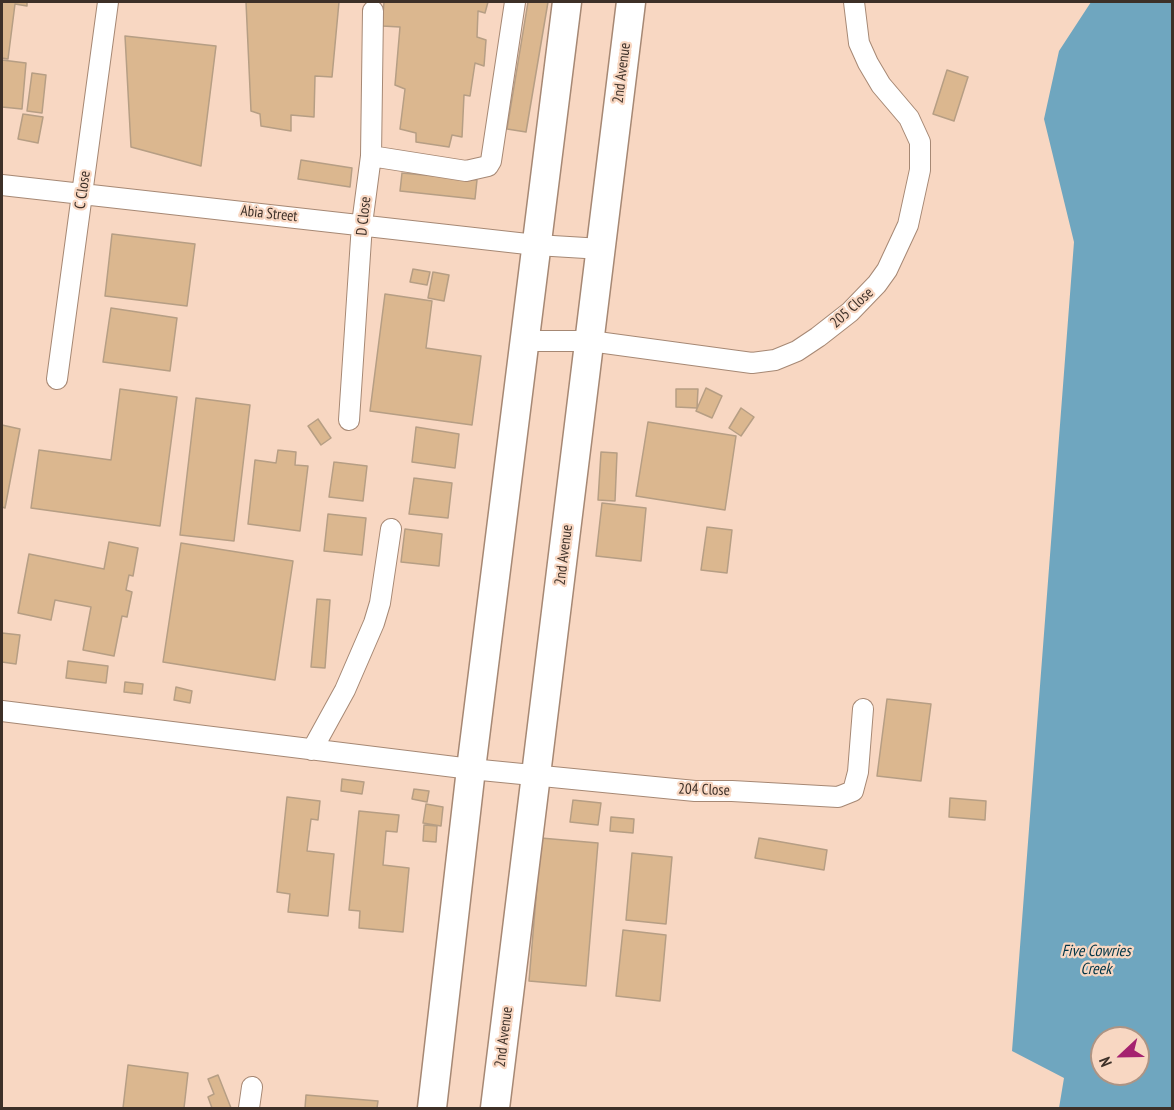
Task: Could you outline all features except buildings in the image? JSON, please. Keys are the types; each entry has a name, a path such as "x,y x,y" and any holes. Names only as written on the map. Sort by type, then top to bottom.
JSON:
{"street":[{"name":"C Close","path":"57,379 108,2"},
{"path":"371,156 466,171 488,166 491,161 515,2"},
{"path":"432,1108 471,769 567,2"},
{"name":"2nd Avenue","path":"495,1108 631,2"},
{"name":"205 Close","path":"526,341 590,341 752,363 775,360 797,351 850,312 888,270 908,225 920,170 920,142 909,118 880,85 859,43 854,2"},
{"name":"D Close","path":"349,420 362,224 371,156 374,11"},
{"name":"Abia Street","path":"2,185 536,245 602,249"},
{"path":"312,750 345,690 374,623 380,603 391,529"},
{"name":"204 Close","path":"2,711 471,769 695,791 838,797 853,791 858,772 863,709"},
{"path":"249,1108 252,1087"}],"water":[{"name":"Five Cowries Creek","path":"1091,2 1172,2 1172,1108 1059,1108 1064,1078 1012,1051 1074,242 1044,119 1059,51"}]}
